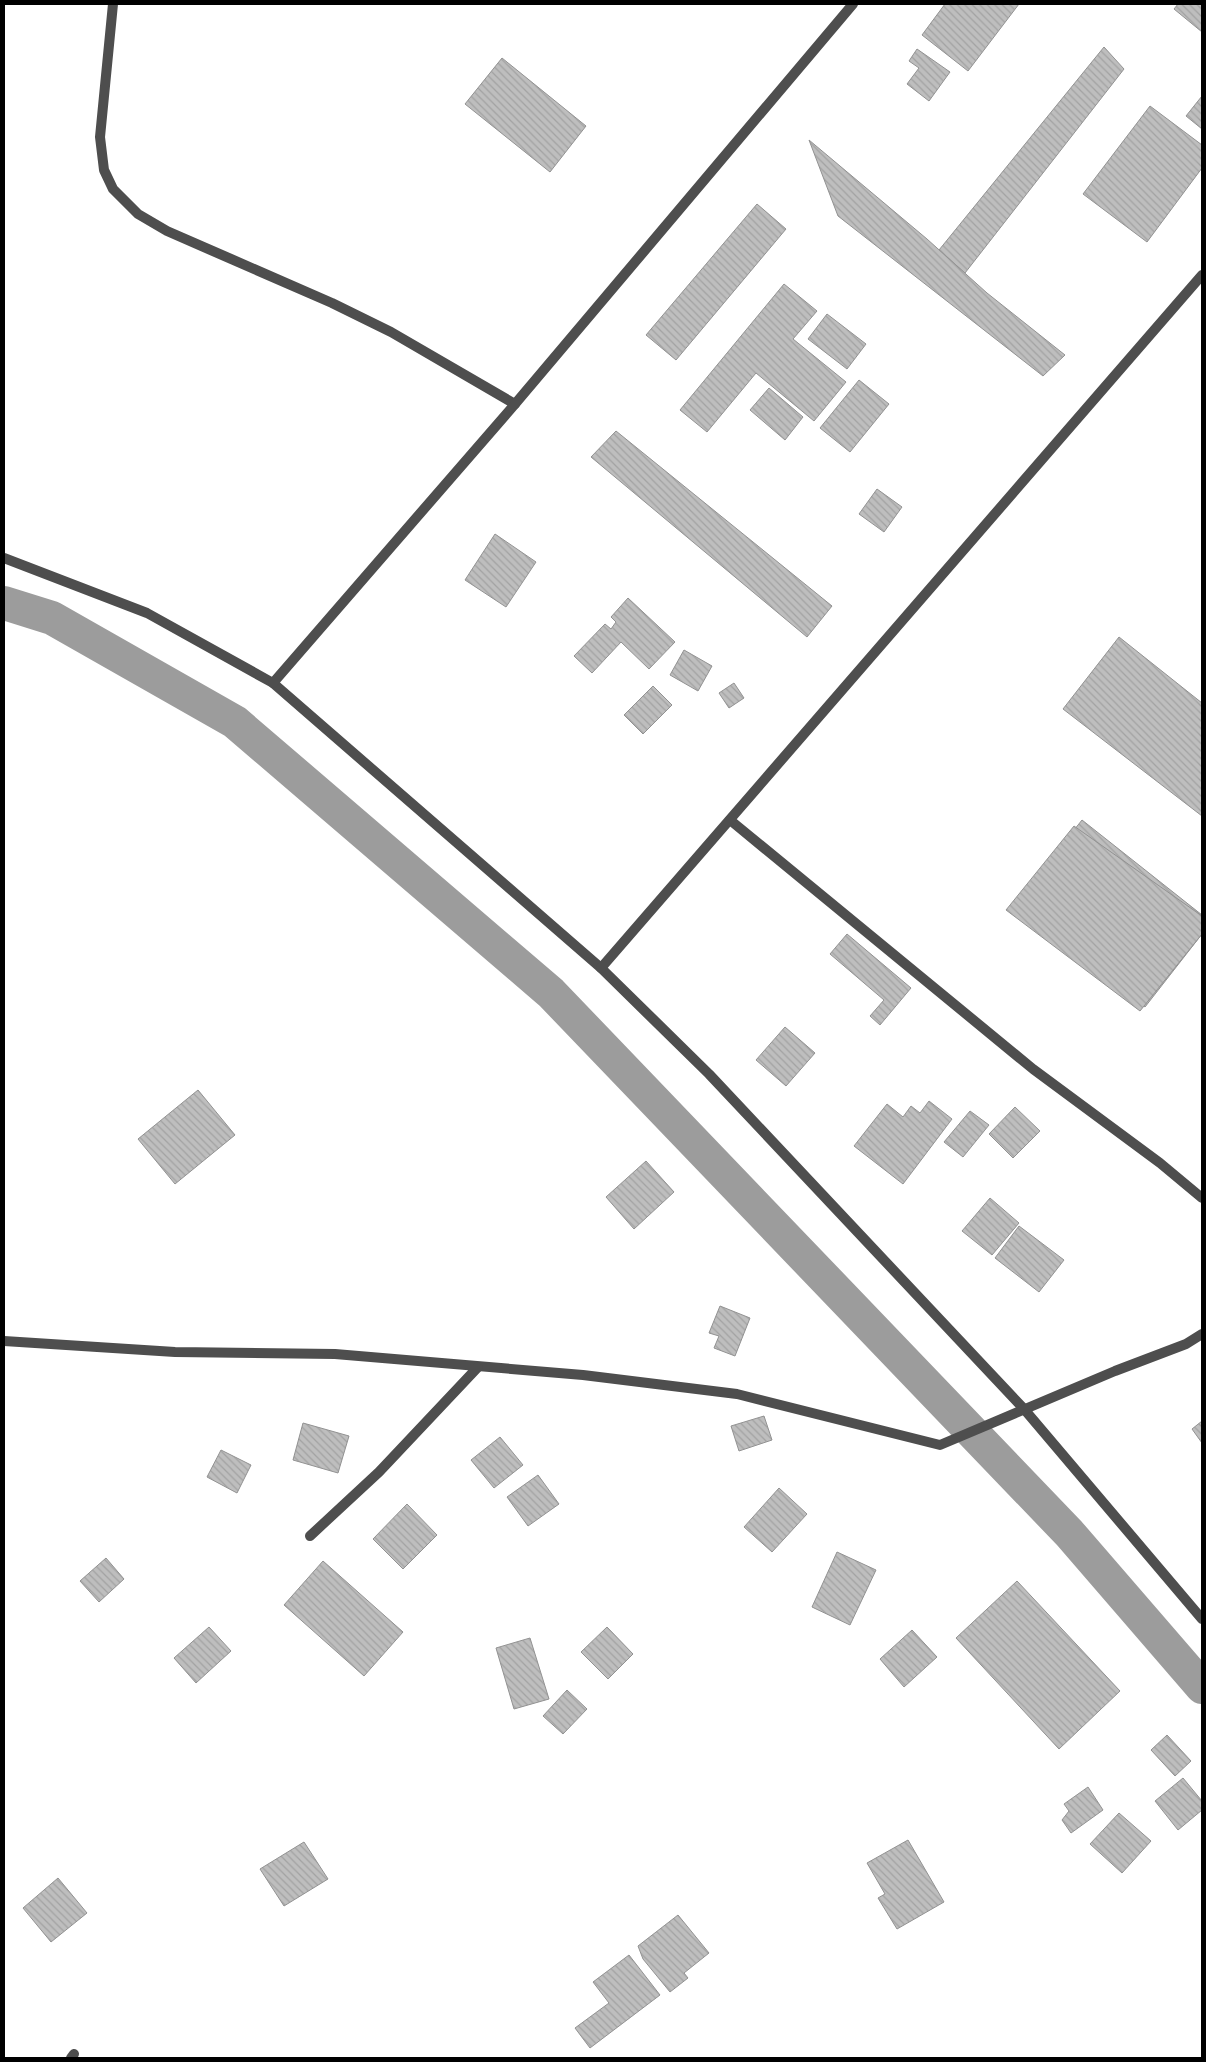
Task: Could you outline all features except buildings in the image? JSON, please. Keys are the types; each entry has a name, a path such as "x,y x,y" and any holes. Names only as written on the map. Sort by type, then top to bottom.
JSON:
{"street":[{"path":"113,4 100,137 104,170 112,189 138,214 167,232 332,303 390,332 515,404"},
{"path":"273,683 515,404 853,4"},
{"path":"601,968 1202,275"},
{"path":"4,558 146,613 273,683 601,968 710,1074 1023,1410 1202,1619"},
{"path":"730,820 1026,1063 1160,1163 1202,1198"},
{"path":"4,1341 175,1352 335,1354 583,1375 737,1394 940,1445 1116,1371 1186,1344 1202,1334"},
{"path":"310,1536 379,1472 478,1367"}],"waterway":[{"path":"4,603 52,618 235,722 551,993 1069,1533 1202,1687"}]}
